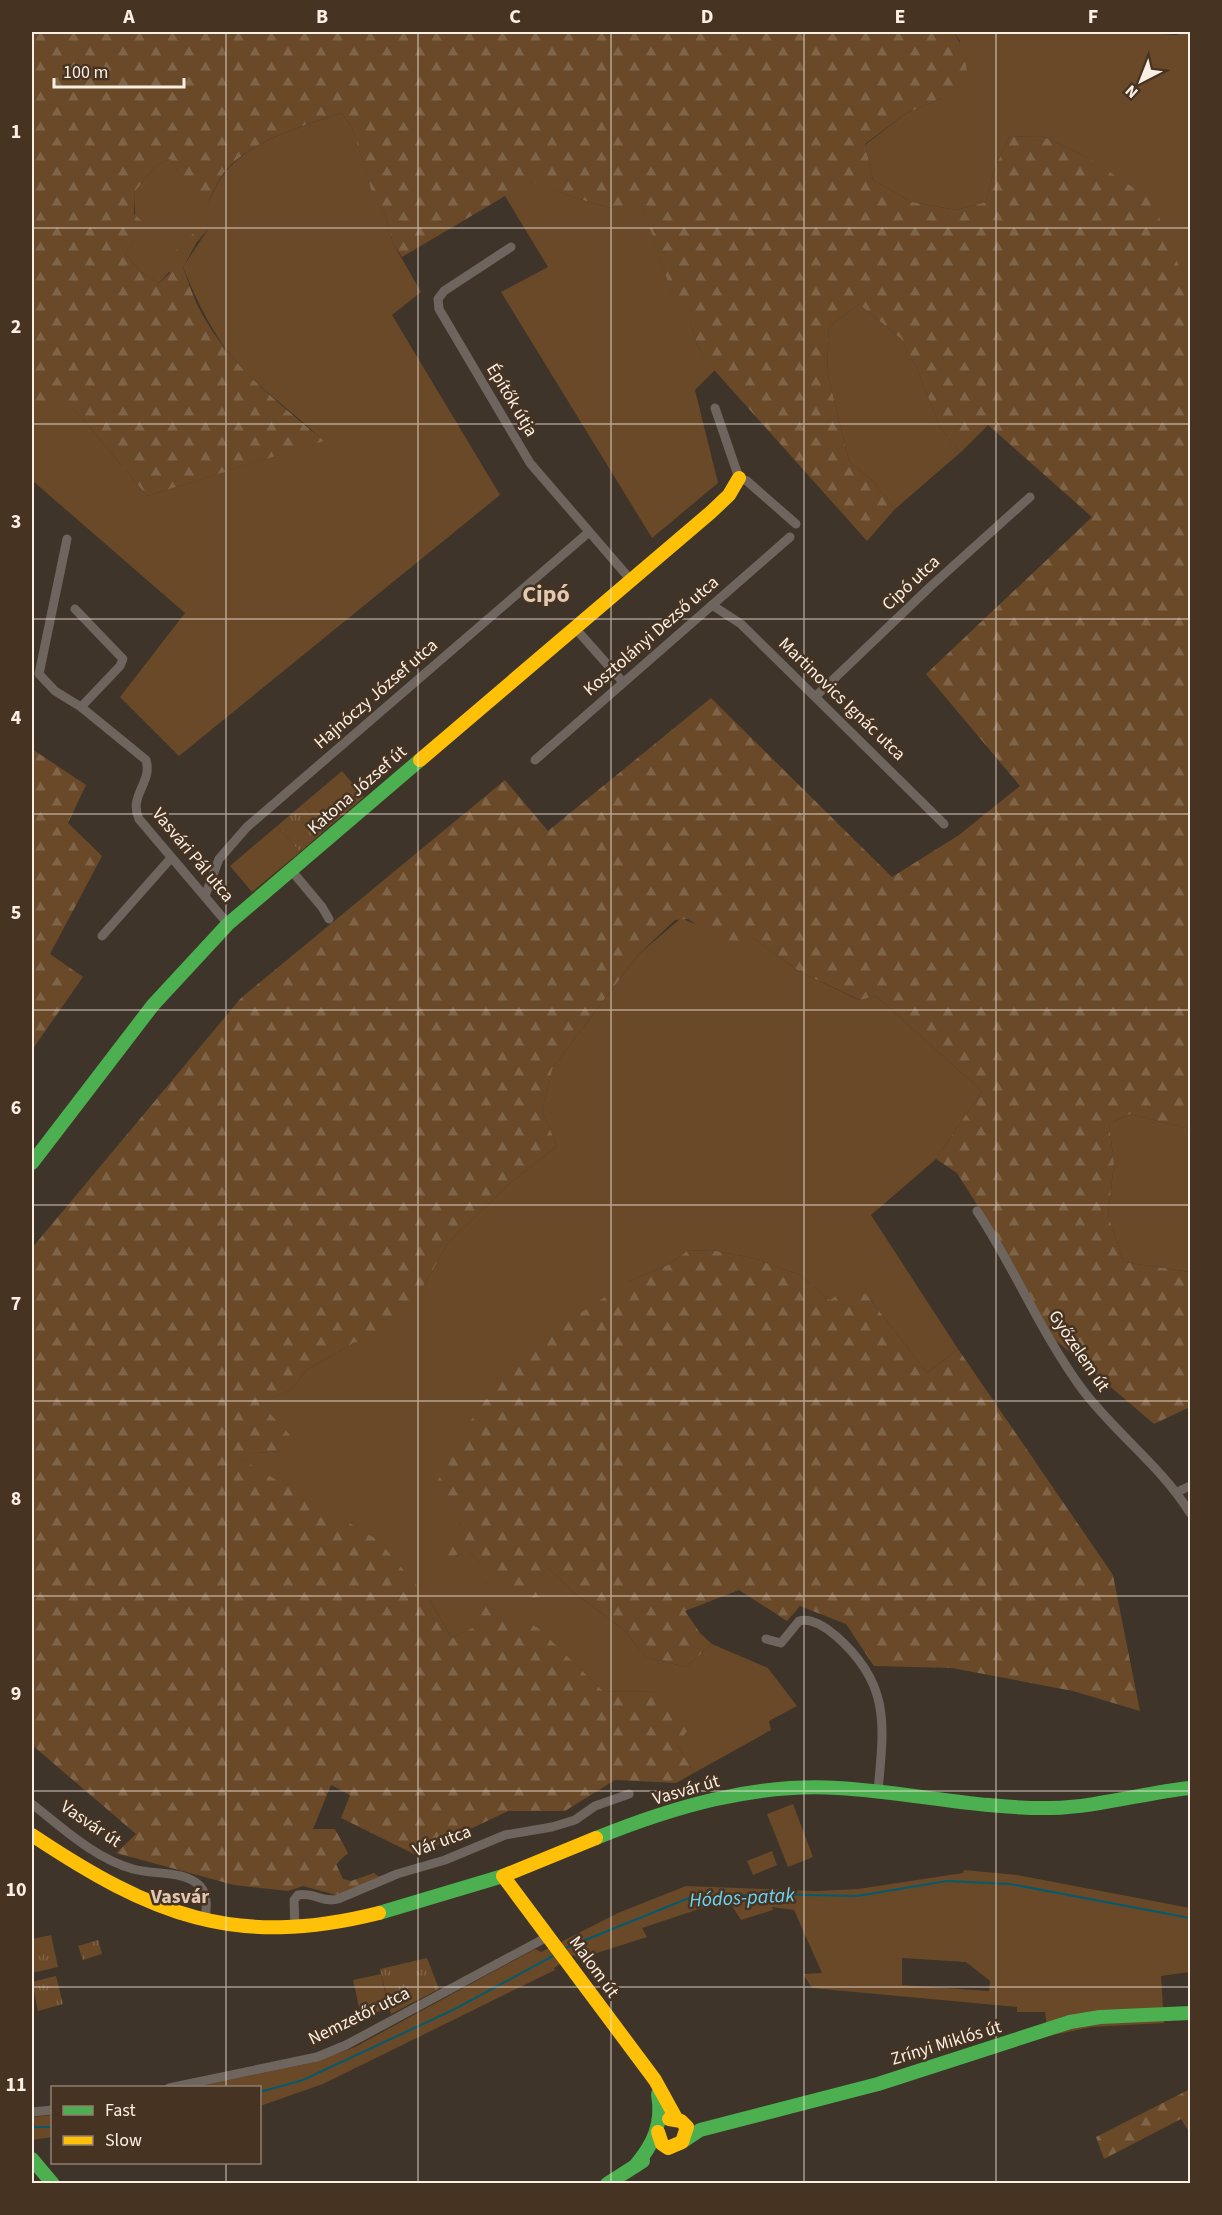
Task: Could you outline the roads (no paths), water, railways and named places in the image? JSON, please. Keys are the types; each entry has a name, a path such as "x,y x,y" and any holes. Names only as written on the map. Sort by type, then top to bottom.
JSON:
{"street":[{"name":"Építők útja","path":"511,247 444,291 437,304 530,463 630,579"},
{"path":"715,408 739,478 747,481 796,524"},
{"name":"Katona József út","path":"32,1163 153,1005 228,924 729,495 739,478"},
{"name":"Cipó utca","path":"816,696 931,586 1030,497"},
{"name":"Hajnóczy József utca","path":"205,896 219,859 247,827 589,532"},
{"name":"Kosztolányi Dezső utca","path":"535,760 622,681 790,537"},
{"name":"Vasvári Pál utca","path":"67,539 39,672 55,691 81,707 146,760 147,774 135,800 136,812 171,858 228,924"},
{"name":"Martinovics Ignác utca","path":"712,605 741,624 944,824"},
{"path":"75,609 123,659 120,666 81,707"},
{"path":"575,628 622,681"},
{"path":"102,936 171,858"},
{"path":"291,870 322,907 329,919"},
{"name":"Győzelem út","path":"977,1211 1047,1337 1082,1389 1178,1494 1191,1512"},
{"path":"1178,1494 1191,1486"},
{"path":"1178,1494 1191,1493"},
{"path":"766,1639 781,1643 799,1621 807,1620 836,1636 867,1673 880,1695 884,1743 878,1791"},
{"name":"Vasvár út","path":"32,1835 103,1881 166,1910 206,1922 251,1929 295,1929 358,1918 503,1876 663,1815 744,1793 809,1786 1050,1808 1094,1804 1191,1788"},
{"name":"Vár utca","path":"295,1929 294,1900 298,1895 311,1895 328,1902 338,1899 397,1874 445,1860 505,1835 552,1827 575,1820 595,1806 629,1794"},
{"name":"Vasvár út","path":"32,1804 101,1856 134,1870 178,1876 194,1882 206,1898 206,1922"},
{"path":"520,1898 520,1877 537,1863"},
{"name":"Malom út","path":"503,1876 655,2080 679,2121"},
{"name":"Nemzetőr utca","path":"179,2086 317,2057 346,2045 551,1939"},
{"name":"Zrínyi Miklós út","path":"685,2140 694,2133 878,2084 1070,2022 1100,2017 1191,2013"},
{"name":"Malom út","path":"655,2080 661,2110 659,2129"},
{"path":"32,2112 51,2110"},
{"path":"635,2166 650,2150 659,2129 667,2120 679,2121 686,2130 685,2140 677,2147 666,2146 660,2141 659,2129"},
{"name":"Zrínyi Miklós út","path":"679,2121 716,2127"},
{"path":"607,2184 666,2146"},
{"path":"32,2159 53,2184"}],"waterway":[{"name":"Hódos-patak","path":"563,1949 689,1898 761,1894 857,1896 947,1881 1010,1884 1190,1918"},
{"name":"Hódos-patak","path":"261,2092 303,2080 453,2010 553,1956"},
{"name":"Hódos-patak","path":"32,2127 51,2127"}],"district":[{"name":"Cipó","path":"546,594"},
{"name":"Vasvár","path":"180,1897"}]}
